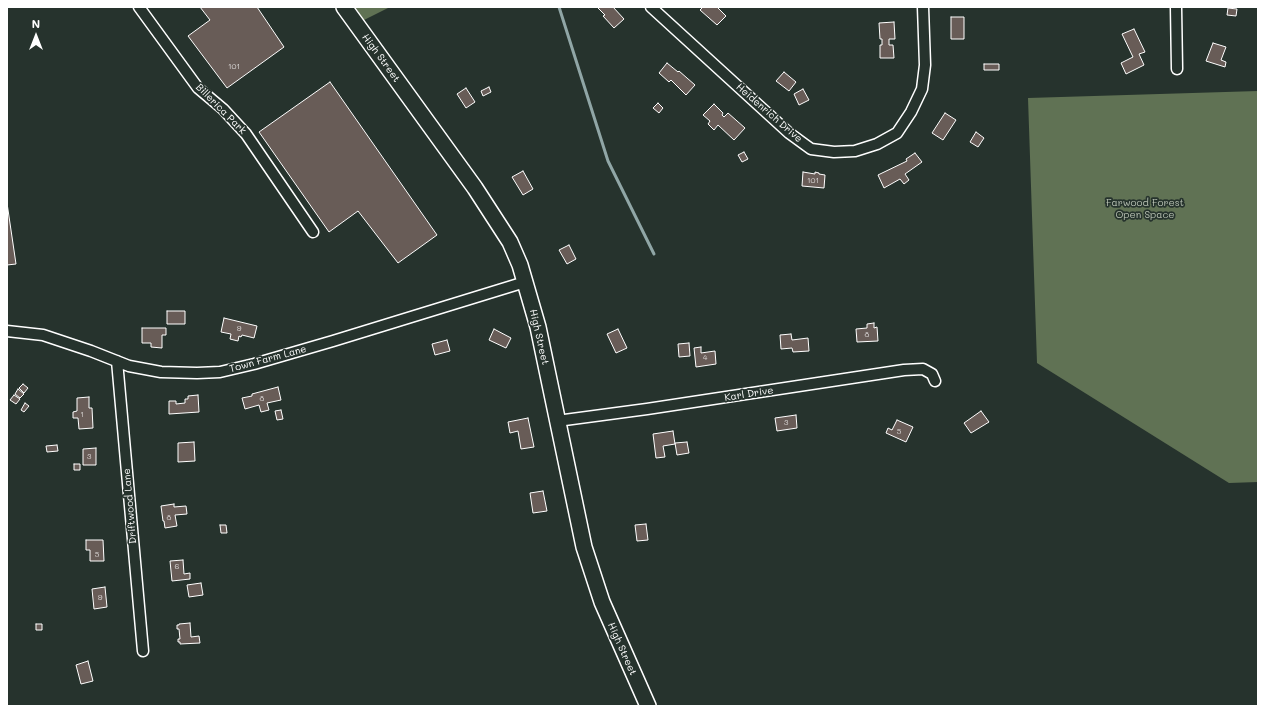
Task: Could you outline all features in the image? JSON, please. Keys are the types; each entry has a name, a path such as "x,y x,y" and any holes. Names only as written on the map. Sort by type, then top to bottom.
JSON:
{"main road":[{"name":"High Street","path":"344,7 475,188 496,218 510,242 520,265 538,327 584,547 602,602 648,706"}],"street":[{"name":"Billerica Park","path":"139,7 198,88 223,109 246,134 313,232"},
{"name":"Heidenrich Drive","path":"651,7 789,132 811,148 834,152 855,151 877,144 897,133 911,112 922,89 925,66 923,7"},
{"path":"1176,7 1177,69"},
{"name":"Town Farm Lane","path":"7,331 43,335 91,351 129,366 161,372 220,372 254,364 326,343 525,282"},
{"name":"Driftwood Lane","path":"117,361 143,651"},
{"name":"Karl Drive","path":"557,421 647,409 904,370 923,369 932,374 935,381"}],"green space":[{"path":"355,7 390,7 364,20"},
{"name":"Farwood Forest Open Space","path":"1258,91 1258,482 1229,483 1037,363 1028,98"}],"building":[{"path":"200,7 257,7 284,47 227,88 188,36 210,20"},
{"path":"597,7 613,7 624,19 614,28"},
{"path":"703,7 717,7 726,16 717,25 700,10"},
{"path":"1228,8 1237,9 1236,16 1227,15"},
{"path":"951,17 964,17 964,39 951,39"},
{"path":"894,22 895,39 889,39 889,45 893,45 894,58 880,58 880,45 882,45 882,39 880,39 879,23"},
{"path":"1134,29 1145,52 1139,54 1144,65 1126,74 1121,63 1133,57 1122,34"},
{"path":"1213,43 1226,47 1221,60 1226,62 1225,67 1206,61"},
{"path":"667,63 695,85 686,95 671,80 669,82 659,73"},
{"path":"984,64 999,64 999,70 984,70"},
{"path":"784,72 796,82 789,91 776,81"},
{"path":"330,82 437,235 398,263 358,211 329,232 259,132"},
{"path":"489,87 491,92 483,96 481,91"},
{"path":"466,88 475,102 466,108 457,94"},
{"path":"803,89 809,100 799,105 794,94"},
{"path":"658,103 663,108 659,113 653,108"},
{"path":"714,104 723,113 722,115 724,117 728,113 745,128 734,140 718,125 714,130 708,124 710,121 703,115"},
{"path":"945,113 956,120 943,140 932,133"},
{"path":"976,132 984,138 978,147 970,142"},
{"path":"744,152 748,159 742,162 738,155"},
{"path":"915,153 922,162 905,174 909,180 904,184 900,179 884,188 878,175 907,161 906,159"},
{"path":"523,171 533,189 523,195 512,177"},
{"path":"803,172 815,174 815,172 825,175 824,188 802,186"},
{"path":"7,203 16,264 7,265"},
{"path":"569,245 576,259 567,264 559,250"},
{"path":"167,311 185,311 185,324 167,324"},
{"path":"224,318 257,326 254,338 242,335 241,337 239,336 238,341 230,339 231,334 221,332"},
{"path":"874,323 874,328 877,327 878,341 857,342 856,329 867,328 867,324"},
{"path":"142,328 166,328 166,335 162,335 162,348 151,347 151,343 142,343"},
{"path":"494,329 511,338 506,348 489,340"},
{"path":"618,329 627,348 616,353 607,334"},
{"path":"791,334 792,340 808,338 809,351 793,352 792,348 781,349 780,335"},
{"path":"447,340 450,351 435,355 432,344"},
{"path":"689,343 690,356 679,357 678,344"},
{"path":"701,347 701,353 715,351 716,364 696,367 694,348"},
{"path":"23,384 28,388 24,393 19,388"},
{"path":"278,387 281,400 267,403 269,410 261,412 259,405 245,409 242,398"},
{"path":"18,389 24,394 20,398 15,394"},
{"path":"14,395 20,399 16,404 10,400"},
{"path":"198,395 199,412 169,414 169,401 176,401 176,404 185,403 185,399 188,399 188,396"},
{"path":"89,397 89,408 92,408 93,428 79,429 78,418 73,418 73,412 77,411 77,398"},
{"path":"25,403 29,406 24,412 21,410"},
{"path":"281,410 283,419 277,420 275,411"},
{"path":"981,411 989,422 971,433 964,423"},
{"path":"796,415 797,428 777,431 775,418"},
{"path":"528,418 534,447 521,449 518,431 510,433 508,422"},
{"path":"897,420 913,427 906,442 886,433 888,428 892,430"},
{"path":"673,431 675,444 663,446 665,457 656,458 653,434"},
{"path":"194,442 195,461 178,462 178,443"},
{"path":"687,442 689,453 677,455 675,443"},
{"path":"57,445 58,451 47,452 46,446"},
{"path":"96,448 96,465 83,465 83,449"},
{"path":"74,464 80,464 80,470 74,470"},
{"path":"543,491 547,511 533,513 530,493"},
{"path":"174,504 174,507 186,506 187,514 175,515 177,526 165,528 161,506"},
{"path":"646,524 648,540 637,541 635,525"},
{"path":"220,525 226,525 227,533 221,533"},
{"path":"86,540 103,540 104,561 90,561 90,550 86,550"},
{"path":"183,560 184,574 190,573 190,579 172,581 170,561"},
{"path":"201,583 203,595 189,597 187,585"},
{"path":"105,587 107,607 94,609 92,589"},
{"path":"190,623 191,637 199,636 200,643 180,644 180,642 178,642 178,639 180,639 177,625"},
{"path":"36,624 42,624 42,630 36,630"},
{"path":"88,661 93,681 81,684 76,665"}],"waterway":[{"path":"559,7 608,161 654,254"}]}
